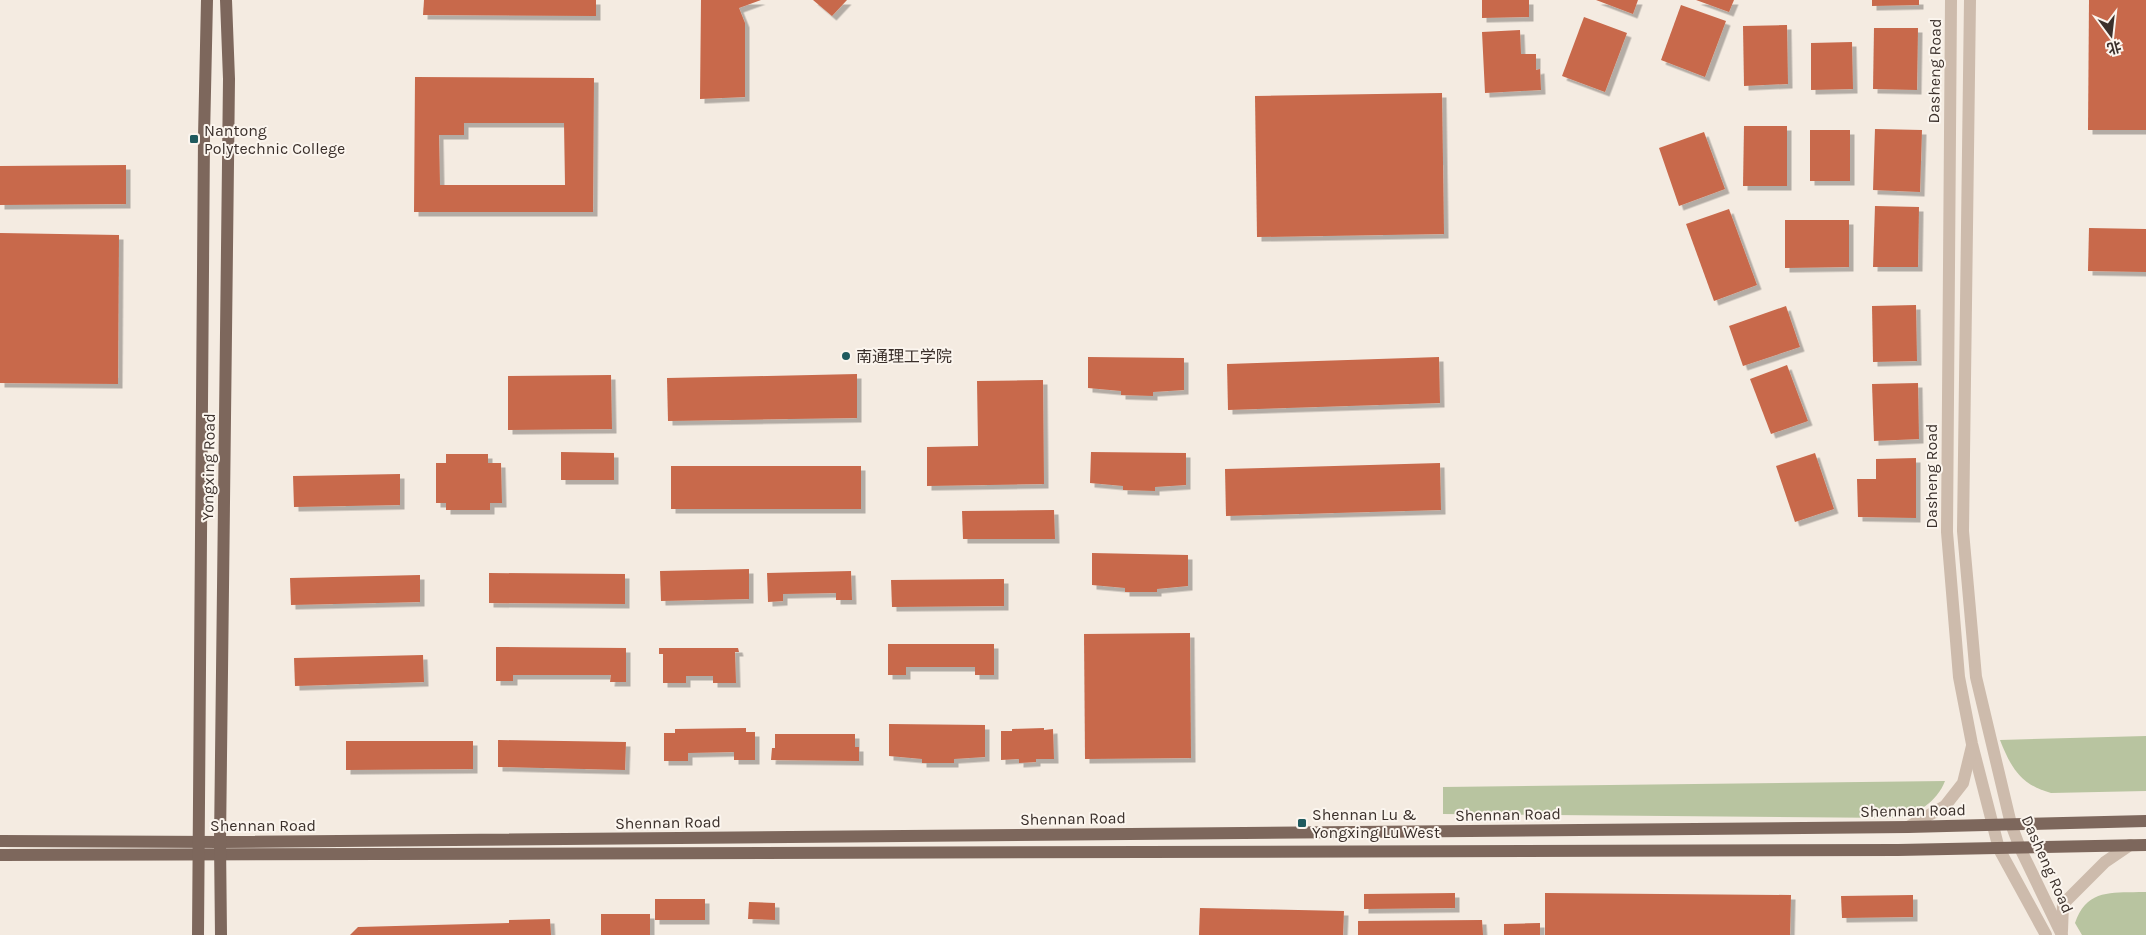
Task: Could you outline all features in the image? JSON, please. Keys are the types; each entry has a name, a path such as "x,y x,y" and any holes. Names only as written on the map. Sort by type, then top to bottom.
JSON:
{"main road":[{"name":"Yongxing Road","path":"200,855 204,147 208,0"},
{"name":"Yongxing Road","path":"221,935 222,855 220,842 229,79 226,0"},
{"name":"Shennan Road","path":"0,841 220,842 1908,827 2146,821"},
{"name":"Shennan Road","path":"0,855 1999,849 2146,845"},
{"path":"198,935 200,855"}],"street":[{"name":"Dasheng Road","path":"1951,0 1946,532 1959,677 1972,744 1999,849 2046,935"},
{"name":"Dasheng Road","path":"1970,0 1963,531 1976,677 2011,824 2020,848 2062,934"},
{"path":"1908,827 1945,806 1963,783 1972,744"},
{"path":"2062,934 2062,904 2105,862 2130,845"}],"green space":[{"path":"2146,736 2146,791 2051,793 2041,790 2018,774 2008,759 2000,740"},
{"path":"1945,781 1932,801 1919,810 1896,818 1443,814 1443,787"},
{"path":"2146,892 2146,935 2082,935 2075,923 2080,911 2087,903 2103,894"}],"building":[{"path":"424,0 596,0 596,16 423,15"},
{"path":"701,0 761,0 739,8 745,23 745,97 700,99"},
{"path":"813,0 847,0 832,16"},
{"path":"1482,0 1529,0 1529,17 1482,18"},
{"path":"1596,0 1638,0 1633,14"},
{"path":"1696,0 1734,0 1729,12"},
{"path":"1872,0 1919,0 1919,5 1872,6"},
{"path":"2089,0 2146,0 2146,130 2088,130"},
{"path":"1681,5 1726,21 1705,77 1661,60"},
{"path":"1584,17 1627,33 1605,92 1562,76"},
{"path":"1787,25 1788,84 1744,86 1743,26"},
{"path":"1874,28 1918,28 1917,90 1873,89"},
{"path":"1520,30 1521,54 1536,54 1536,70 1540,69 1541,90 1485,93 1482,32"},
{"path":"1852,42 1853,89 1811,90 1811,43"},
{"path":"415,77 594,78 593,212 414,212","holes":["464,123 564,123 565,185 440,185 439,135 464,135"]},
{"path":"1442,93 1444,234 1257,237 1255,96"},
{"path":"1744,126 1787,126 1787,186 1743,186"},
{"path":"1875,129 1922,130 1920,192 1873,190"},
{"path":"1810,130 1850,130 1850,181 1810,181"},
{"path":"1704,132 1725,189 1679,206 1659,148"},
{"path":"126,165 126,204 0,205 0,166"},
{"path":"1875,206 1919,207 1918,267 1873,267"},
{"path":"1729,209 1757,285 1714,301 1686,224"},
{"path":"1785,220 1849,220 1849,267 1785,268"},
{"path":"2089,228 2146,229 2146,272 2088,271"},
{"path":"0,233 119,235 118,384 0,383"},
{"path":"1916,305 1917,361 1873,362 1872,306"},
{"path":"1786,306 1800,347 1743,366 1729,326"},
{"path":"1088,357 1184,358 1184,390 1153,392 1153,396 1121,395 1121,391 1088,388"},
{"path":"1439,357 1440,403 1228,410 1227,364"},
{"path":"1787,365 1808,421 1771,434 1750,379"},
{"path":"857,374 857,418 668,421 667,378"},
{"path":"611,375 612,429 508,430 508,376"},
{"path":"1043,380 1044,484 927,486 927,447 978,446 977,381"},
{"path":"1918,383 1919,439 1874,441 1872,384"},
{"path":"561,452 614,453 614,480 561,480"},
{"path":"1091,452 1186,453 1186,485 1155,487 1155,491 1123,490 1123,486 1090,483"},
{"path":"1815,453 1834,509 1795,522 1776,466"},
{"path":"446,454 488,454 488,463 501,463 502,503 490,503 490,510 446,510 446,503 436,503 436,463 446,463"},
{"path":"1916,458 1916,518 1858,517 1857,479 1876,479 1876,459"},
{"path":"1440,463 1441,510 1226,516 1225,469"},
{"path":"671,466 861,466 861,509 671,509"},
{"path":"400,474 400,505 294,507 293,476"},
{"path":"1054,510 1055,539 963,539 962,511"},
{"path":"1092,553 1188,555 1188,586 1157,589 1157,592 1125,592 1125,588 1092,585"},
{"path":"749,569 749,599 661,601 660,571"},
{"path":"851,571 852,600 836,600 836,593 783,594 783,601 768,602 767,573"},
{"path":"489,573 625,574 625,604 489,603"},
{"path":"420,575 420,602 291,605 290,578"},
{"path":"1004,579 1004,606 892,607 891,580"},
{"path":"1190,633 1191,758 1085,759 1084,634"},
{"path":"888,644 994,644 994,675 975,675 975,667 906,667 906,675 888,675"},
{"path":"496,647 626,648 626,682 610,682 611,675 513,675 513,681 496,681"},
{"path":"659,648 738,648 739,652 735,652 736,683 713,683 713,676 686,676 686,683 663,683 663,654 659,654"},
{"path":"423,655 424,682 295,686 294,658"},
{"path":"889,724 985,725 985,757 954,759 954,763 922,763 922,759 889,756"},
{"path":"746,728 746,732 755,732 755,760 734,760 734,752 688,753 688,761 664,761 664,733 675,733 675,729"},
{"path":"1044,728 1044,730 1053,729 1054,759 1036,759 1036,762 1019,763 1019,759 1001,760 1001,731"},
{"path":"775,734 855,734 855,747 859,747 859,761 771,760 772,748 775,748"},
{"path":"498,740 626,742 625,770 498,767"},
{"path":"346,741 473,741 473,769 346,770"},
{"path":"1455,893 1455,908 1364,909 1364,894"},
{"path":"1545,893 1791,895 1790,935 1545,935"},
{"path":"1913,895 1913,917 1842,918 1841,896"},
{"path":"655,899 705,899 705,920 655,920"},
{"path":"749,902 775,903 775,920 748,919"},
{"path":"1200,908 1344,911 1343,935 1199,935"},
{"path":"601,914 650,914 650,935 601,935"},
{"path":"550,919 551,935 350,935 358,927 509,923 509,920"},
{"path":"1482,920 1483,935 1358,935 1358,921"},
{"path":"1540,923 1540,935 1504,935 1504,924"}],"place":[{"name":"Nantong Polytechnic College","path":"194,139"},
{"name":"南通理工学院","path":"846,356"},
{"name":"Shennan Lu & Yongxing Lu West","path":"1302,823"}]}
